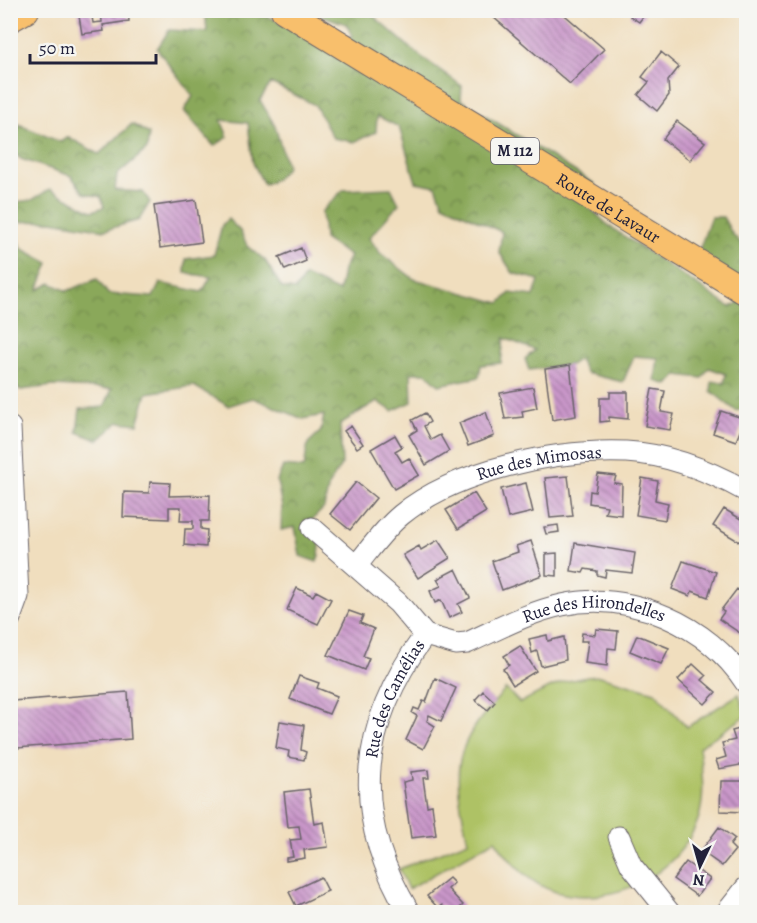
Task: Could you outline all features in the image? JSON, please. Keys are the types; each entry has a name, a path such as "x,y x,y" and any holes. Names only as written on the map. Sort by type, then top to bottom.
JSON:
{"main road":[{"path":"10,19 26,10"},
{"name":"Route de Lavaur","path":"284,10 747,292"}],"street":[{"path":"10,427 18,596 10,618"},
{"name":"Rue des Mimosas","path":"356,566 389,527 421,501 464,480 521,462 555,456 627,452 685,464 747,491"},
{"name":"Rue des Camélias","path":"312,528 398,603 425,635 406,661 383,709 371,754 369,777 370,820 375,842 390,879 409,912"},
{"name":"Rue des Hirondelles","path":"425,635 456,644 467,643 533,614 561,605 581,602 622,604 667,617 699,635 734,665 747,683"},
{"path":"619,837 631,865 669,912"},
{"path":"726,912 747,888"}],"green space":[{"path":"205,10 253,11 286,24 331,47 353,36 346,24 309,11 368,11 415,52 462,86 461,100 595,184 581,200 609,226 730,307 739,303 697,256 711,217 723,217 733,235 746,248 746,408 736,411 711,391 712,381 724,383 726,374 709,368 702,378 677,375 668,385 655,381 658,358 634,356 623,382 586,373 579,359 570,365 529,370 525,359 535,350 504,338 501,363 481,365 479,377 439,385 426,373 411,373 412,402 392,411 377,401 340,424 342,464 329,484 324,508 311,521 319,541 320,551 317,562 300,556 295,527 281,530 282,507 277,481 283,466 304,468 308,443 321,431 324,415 303,419 253,398 228,406 194,386 147,393 138,424 119,422 98,440 77,432 80,409 104,407 112,389 53,386 21,390 11,385 10,171 16,202 32,200 50,189 92,211 104,207 101,197 84,193 71,176 21,159 11,151 11,131 16,123 60,142 68,137 99,154 132,124 149,134 147,149 117,175 115,190 143,192 150,202 139,220 105,230 52,221 12,222 21,248 49,263 38,290 51,283 67,291 97,279 108,294 153,297 160,283 202,292 211,277 185,273 186,259 214,255 222,225 228,219 240,231 248,247 265,260 282,288 295,290 305,276 339,292 343,270 350,256 324,239 322,211 343,190 391,188 399,204 369,238 380,253 414,279 500,303 510,293 534,296 539,280 513,273 499,252 502,232 443,204 436,186 416,182 399,127 377,116 376,132 354,142 333,138 315,105 271,83 260,100 275,126 287,167 276,179 264,185 253,163 248,123 221,120 228,137 214,146 184,111 193,96 157,49 169,30 207,32"},
{"path":"600,676 655,692 687,727 739,694 746,716 699,747 703,784 702,802 698,820 688,840 675,857 640,883 620,891 577,896 556,892 537,884 514,864 495,840 408,889 399,869 468,841 459,793 460,758 475,727 506,689 520,703 558,684"}],"building":[{"path":"78,10 91,10 93,23 102,22 101,10 128,10 129,21 103,25 104,31 82,34"},
{"path":"485,10 559,10 604,49 570,84"},
{"path":"634,10 645,14 639,22 630,16"},
{"path":"661,52 679,67 668,81 669,95 657,111 638,95 649,82 642,77"},
{"path":"677,121 705,142 690,160 663,139"},
{"path":"196,200 202,242 160,248 154,206"},
{"path":"301,248 306,261 285,270 279,257"},
{"path":"570,365 576,416 552,420 545,369"},
{"path":"533,387 537,408 522,411 523,417 505,419 500,393"},
{"path":"652,389 665,391 661,412 674,414 670,430 645,426"},
{"path":"610,392 628,392 628,419 609,417 609,421 600,422 600,398 610,398"},
{"path":"721,411 745,419 736,441 713,433"},
{"path":"486,412 494,436 468,446 459,423"},
{"path":"425,413 430,422 424,426 431,440 440,435 449,451 426,465 409,435 417,430 412,420"},
{"path":"351,426 363,444 357,448 344,431"},
{"path":"395,435 402,447 395,451 402,462 409,458 419,475 394,489 371,449"},
{"path":"598,474 616,476 614,483 622,484 621,515 605,513 607,506 589,503 590,491 595,492"},
{"path":"568,476 573,516 550,518 545,478"},
{"path":"642,478 658,481 655,500 668,503 665,520 636,515"},
{"path":"150,482 170,483 169,496 210,495 209,521 201,521 201,529 207,530 206,547 184,545 185,529 193,529 193,521 180,521 181,507 169,507 169,519 123,517 124,492 149,493"},
{"path":"356,482 376,498 350,530 330,514"},
{"path":"526,483 533,512 508,518 501,489"},
{"path":"474,493 486,512 458,529 446,510"},
{"path":"724,509 746,522 746,549 745,545 713,526"},
{"path":"558,525 559,532 546,534 544,527"},
{"path":"438,540 450,558 418,578 403,555 419,546 421,550"},
{"path":"531,541 542,575 502,590 492,561 518,552 516,546"},
{"path":"575,543 635,553 632,573 606,570 605,577 597,575 597,571 585,569 583,573 571,571"},
{"path":"557,553 557,576 546,575 546,554"},
{"path":"683,561 716,572 708,597 692,591 690,596 672,589"},
{"path":"456,569 470,598 458,604 462,612 449,618 441,600 435,603 430,591 441,586 437,579"},
{"path":"297,588 313,596 316,591 331,599 318,624 287,610"},
{"path":"737,589 746,596 746,625 740,633 719,619 724,612 721,610"},
{"path":"349,611 363,616 360,623 374,629 363,656 369,658 364,670 328,655"},
{"path":"596,629 618,631 616,649 608,648 607,666 585,663 588,641 581,641 582,633 595,635"},
{"path":"547,635 548,641 564,637 566,660 541,666 537,651 532,653 529,639"},
{"path":"637,635 669,648 661,664 630,651"},
{"path":"520,646 536,671 513,685 503,669 509,665 504,656"},
{"path":"693,664 706,676 702,680 716,692 705,704 678,680"},
{"path":"299,676 319,683 317,688 337,696 329,714 290,699"},
{"path":"435,678 456,688 441,721 429,715 427,721 435,726 423,749 406,740 417,716 412,713 414,708 419,710 423,701 426,702"},
{"path":"483,691 495,702 488,710 475,700"},
{"path":"128,692 131,739 17,748 12,701"},
{"path":"280,721 304,725 301,750 306,752 304,760 288,757 289,751 276,748"},
{"path":"746,727 746,764 719,769 716,760 726,757 722,743 735,740 732,731"},
{"path":"428,770 429,778 423,778 427,806 432,805 436,835 411,838 403,782 412,780 411,772"},
{"path":"721,781 744,781 746,812 720,811"},
{"path":"309,789 314,824 324,822 328,847 304,850 305,858 286,861 286,858 293,857 290,840 301,839 299,826 288,827 284,792"},
{"path":"719,827 735,839 730,845 735,850 722,866 701,851"},
{"path":"686,862 710,879 697,896 673,879"},
{"path":"321,877 328,891 296,906 289,892"},
{"path":"449,878 454,883 448,889 463,905 460,908 464,912 441,912 445,909 442,905 438,908 427,896"}]}
